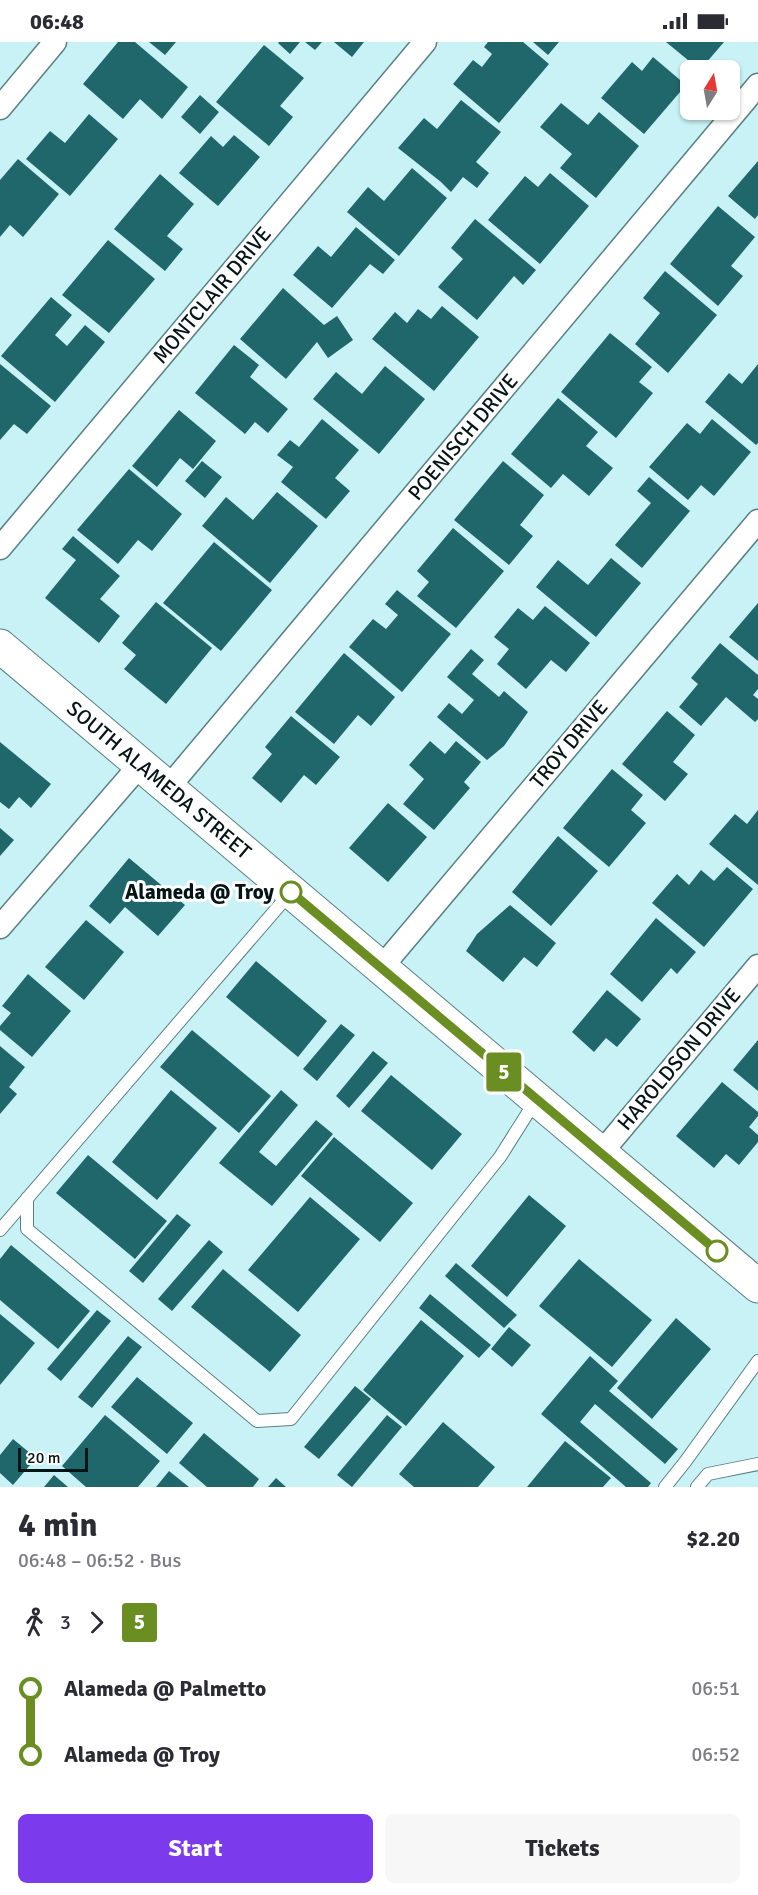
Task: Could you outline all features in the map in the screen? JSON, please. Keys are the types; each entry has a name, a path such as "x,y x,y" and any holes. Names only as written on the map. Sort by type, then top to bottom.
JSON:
{"main road":[{"name":"SOUTH ALAMEDA STREET","path":"0,646 758,1286"}],"street":[{"path":"0,108 56,42"},
{"name":"MONTCLAIR DRIVE","path":"0,548 424,42"},
{"name":"POENISCH DRIVE","path":"168,788 758,85"},
{"name":"TROY DRIVE","path":"381,968 758,521"},
{"path":"0,927 140,765"},
{"name":"HAROLDSON DRIVE","path":"600,1153 758,966"}],"lane":[{"path":"0,1230 291,892"},
{"path":"27,1198 27,1229 36,1237 257,1421 291,1419 500,1157 537,1099"},
{"path":"665,1487 758,1361"},
{"path":"698,1487 708,1474 758,1464"}],"building":[{"path":"118,42 135,42 188,87 162,119 140,99 123,119 83,84"},
{"path":"149,42 176,42 165,55"},
{"path":"279,42 300,42 290,54"},
{"path":"305,42 322,42 315,50"},
{"path":"334,42 364,42 352,57"},
{"path":"488,42 523,42 549,64 499,123 453,84 473,60 482,67 492,54 484,47"},
{"path":"533,42 559,42 548,55"},
{"path":"666,42 724,42 709,60 688,60"},
{"path":"264,45 304,78 280,106 293,117 269,146 216,102"},
{"path":"653,57 680,80 680,92 644,134 601,98 632,62 642,71"},
{"path":"200,95 219,112 200,134 181,117"},
{"path":"461,100 501,132 476,162 489,173 477,188 463,177 451,192 398,148 424,118 437,129"},
{"path":"561,103 588,125 599,112 639,146 596,198 560,168 572,154 540,127"},
{"path":"89,114 118,139 70,196 26,159 50,131 65,143"},
{"path":"234,135 260,157 218,206 179,173 211,136 223,147"},
{"path":"18,159 59,194 23,237 10,225 0,237 0,180"},
{"path":"758,161 758,215 755,219 728,196"},
{"path":"412,168 447,198 399,256 347,212 368,187 384,201"},
{"path":"550,173 589,206 540,264 488,220 525,176 538,187"},
{"path":"160,174 194,204 167,236 183,249 165,271 114,229"},
{"path":"718,206 755,237 731,266 743,276 718,306 670,264"},
{"path":"475,219 536,270 523,285 514,276 477,320 438,287 463,259 451,248"},
{"path":"356,227 395,260 383,274 370,264 332,308 293,275 318,246 331,257"},
{"path":"108,240 155,279 109,333 62,295"},
{"path":"665,271 717,315 668,373 635,344 660,313 643,298"},
{"path":"283,288 324,325 337,316 353,340 328,358 317,342 286,379 240,339"},
{"path":"51,297 72,315 55,335 67,346 85,325 105,342 55,402 1,356"},
{"path":"442,306 479,337 434,391 372,339 395,312 407,323 418,309 431,319"},
{"path":"610,333 652,367 639,382 653,393 616,438 561,392"},
{"path":"234,345 259,365 250,377 288,409 268,433 255,422 245,434 195,393"},
{"path":"0,364 51,406 27,434 14,424 0,440"},
{"path":"758,364 758,443 756,445 705,402 729,373 742,384"},
{"path":"385,366 425,399 379,454 313,399 336,372 362,394"},
{"path":"558,398 598,432 586,446 613,468 589,496 563,474 551,488 511,454"},
{"path":"179,410 216,441 193,469 180,458 157,487 132,466"},
{"path":"322,419 359,450 335,478 350,491 326,519 281,482 293,467 277,455 290,440 299,447"},
{"path":"712,419 751,452 714,496 701,485 688,500 649,467 687,423 700,434"},
{"path":"202,461 222,477 205,498 185,481"},
{"path":"503,461 544,495 520,525 533,536 509,565 454,520"},
{"path":"129,469 182,514 152,551 138,540 118,564 77,530"},
{"path":"649,477 690,511 642,568 615,545 651,503 637,491"},
{"path":"277,492 318,526 270,583 202,526 226,497 253,520"},
{"path":"453,528 504,571 456,628 417,596 429,582 417,571"},
{"path":"73,536 120,576 100,599 120,616 99,643 45,598 76,560 62,549"},
{"path":"214,542 272,590 221,651 163,603"},
{"path":"611,558 641,583 596,637 536,587 558,560 588,585"},
{"path":"397,590 451,634 402,692 349,647 373,619 386,629 398,615 385,604"},
{"path":"156,602 212,648 166,704 124,669 136,655 122,643"},
{"path":"758,603 758,661 729,637"},
{"path":"545,606 590,643 566,672 551,660 526,689 497,664 509,649 494,637 518,608 533,620"},
{"path":"720,643 758,675 758,689 753,695 758,699 758,719 755,722 726,697 701,726 679,707 698,684 691,678"},
{"path":"471,649 484,660 472,674 499,697 504,691 528,712 504,746 487,760 437,717 449,703 462,714 474,700 447,677"},
{"path":"344,653 395,697 371,726 358,715 334,744 295,712"},
{"path":"667,711 695,735 673,762 688,774 665,801 622,764"},
{"path":"291,716 340,757 316,785 304,775 281,803 252,778 272,754 265,747"},
{"path":"430,741 445,754 456,741 481,762 464,782 470,788 434,830 403,804 424,779 409,765"},
{"path":"0,742 51,784 31,808 19,797 9,809 0,802"},
{"path":"612,769 643,795 631,810 646,823 609,867 563,828"},
{"path":"388,803 427,837 388,882 349,848"},
{"path":"758,810 758,885 709,844 735,814 747,824"},
{"path":"0,828 14,840 0,856"},
{"path":"558,836 598,871 551,926 512,892"},
{"path":"129,858 185,905 158,936 125,907 110,924 89,906"},
{"path":"727,867 753,889 704,947 652,903 677,874 689,885 701,870 714,881"},
{"path":"510,905 556,943 537,967 524,957 503,982 466,951 477,934"},
{"path":"656,918 696,952 677,974 671,968 642,1002 610,974"},
{"path":"86,920 124,952 84,1000 45,967"},
{"path":"256,961 327,1021 298,1057 226,997"},
{"path":"28,974 71,1011 32,1057 0,1030 0,1026 11,1013 2,1006"},
{"path":"607,990 641,1019 617,1047 606,1038 594,1052 572,1032"},
{"path":"341,1024 355,1035 317,1081 303,1069"},
{"path":"192,1030 271,1096 239,1133 160,1067"},
{"path":"758,1040 758,1091 733,1070"},
{"path":"0,1046 25,1067 9,1087 17,1094 0,1114"},
{"path":"373,1051 388,1063 349,1108 336,1096"},
{"path":"391,1075 462,1134 432,1170 361,1111"},
{"path":"722,1082 758,1112 758,1116 749,1127 758,1135 758,1142 739,1165 726,1154 714,1168 676,1136"},
{"path":"171,1090 217,1128 157,1200 112,1162"},
{"path":"281,1090 298,1105 259,1152 276,1166 316,1120 333,1134 272,1206 219,1163"},
{"path":"334,1137 413,1203 380,1242 301,1176"},
{"path":"88,1155 167,1221 135,1259 56,1193"},
{"path":"529,1195 566,1226 507,1297 471,1266"},
{"path":"310,1197 360,1239 298,1312 248,1270"},
{"path":"177,1214 191,1225 143,1283 129,1271"},
{"path":"209,1240 223,1252 172,1311 158,1299"},
{"path":"11,1245 90,1311 58,1349 0,1300 0,1259"},
{"path":"579,1259 652,1320 612,1367 539,1306"},
{"path":"456,1263 517,1315 504,1328 445,1276"},
{"path":"223,1269 301,1335 270,1372 191,1307"},
{"path":"430,1294 491,1345 479,1358 419,1308"},
{"path":"97,1310 111,1321 61,1381 47,1369"},
{"path":"0,1314 35,1343 0,1385"},
{"path":"676,1318 711,1349 652,1419 617,1388"},
{"path":"421,1320 464,1356 406,1426 363,1390"},
{"path":"509,1327 531,1345 512,1367 491,1349"},
{"path":"128,1336 142,1347 92,1408 78,1397"},
{"path":"590,1356 618,1381 609,1391 678,1449 665,1464 595,1404 580,1422 651,1483 648,1487 626,1487 541,1414"},
{"path":"137,1377 193,1423 167,1454 111,1407"},
{"path":"355,1386 371,1399 319,1459 304,1447"},
{"path":"105,1415 160,1461 138,1487 86,1487 62,1466"},
{"path":"387,1415 402,1427 352,1487 337,1475"},
{"path":"443,1422 495,1467 478,1487 414,1487 399,1474"},
{"path":"204,1433 259,1479 253,1487 207,1487 179,1463"},
{"path":"13,1439 36,1458 13,1485 0,1473 0,1455"},
{"path":"565,1441 611,1478 603,1487 527,1487"},
{"path":"169,1471 189,1487 156,1487"},
{"path":"54,1475 68,1487 44,1487"},
{"path":"276,1478 286,1487 268,1487"}],"bus line":[{"name":"5","path":"291,892 717,1251"}],"place":[{"name":"Alameda @ Troy","path":"291,892"}]}
